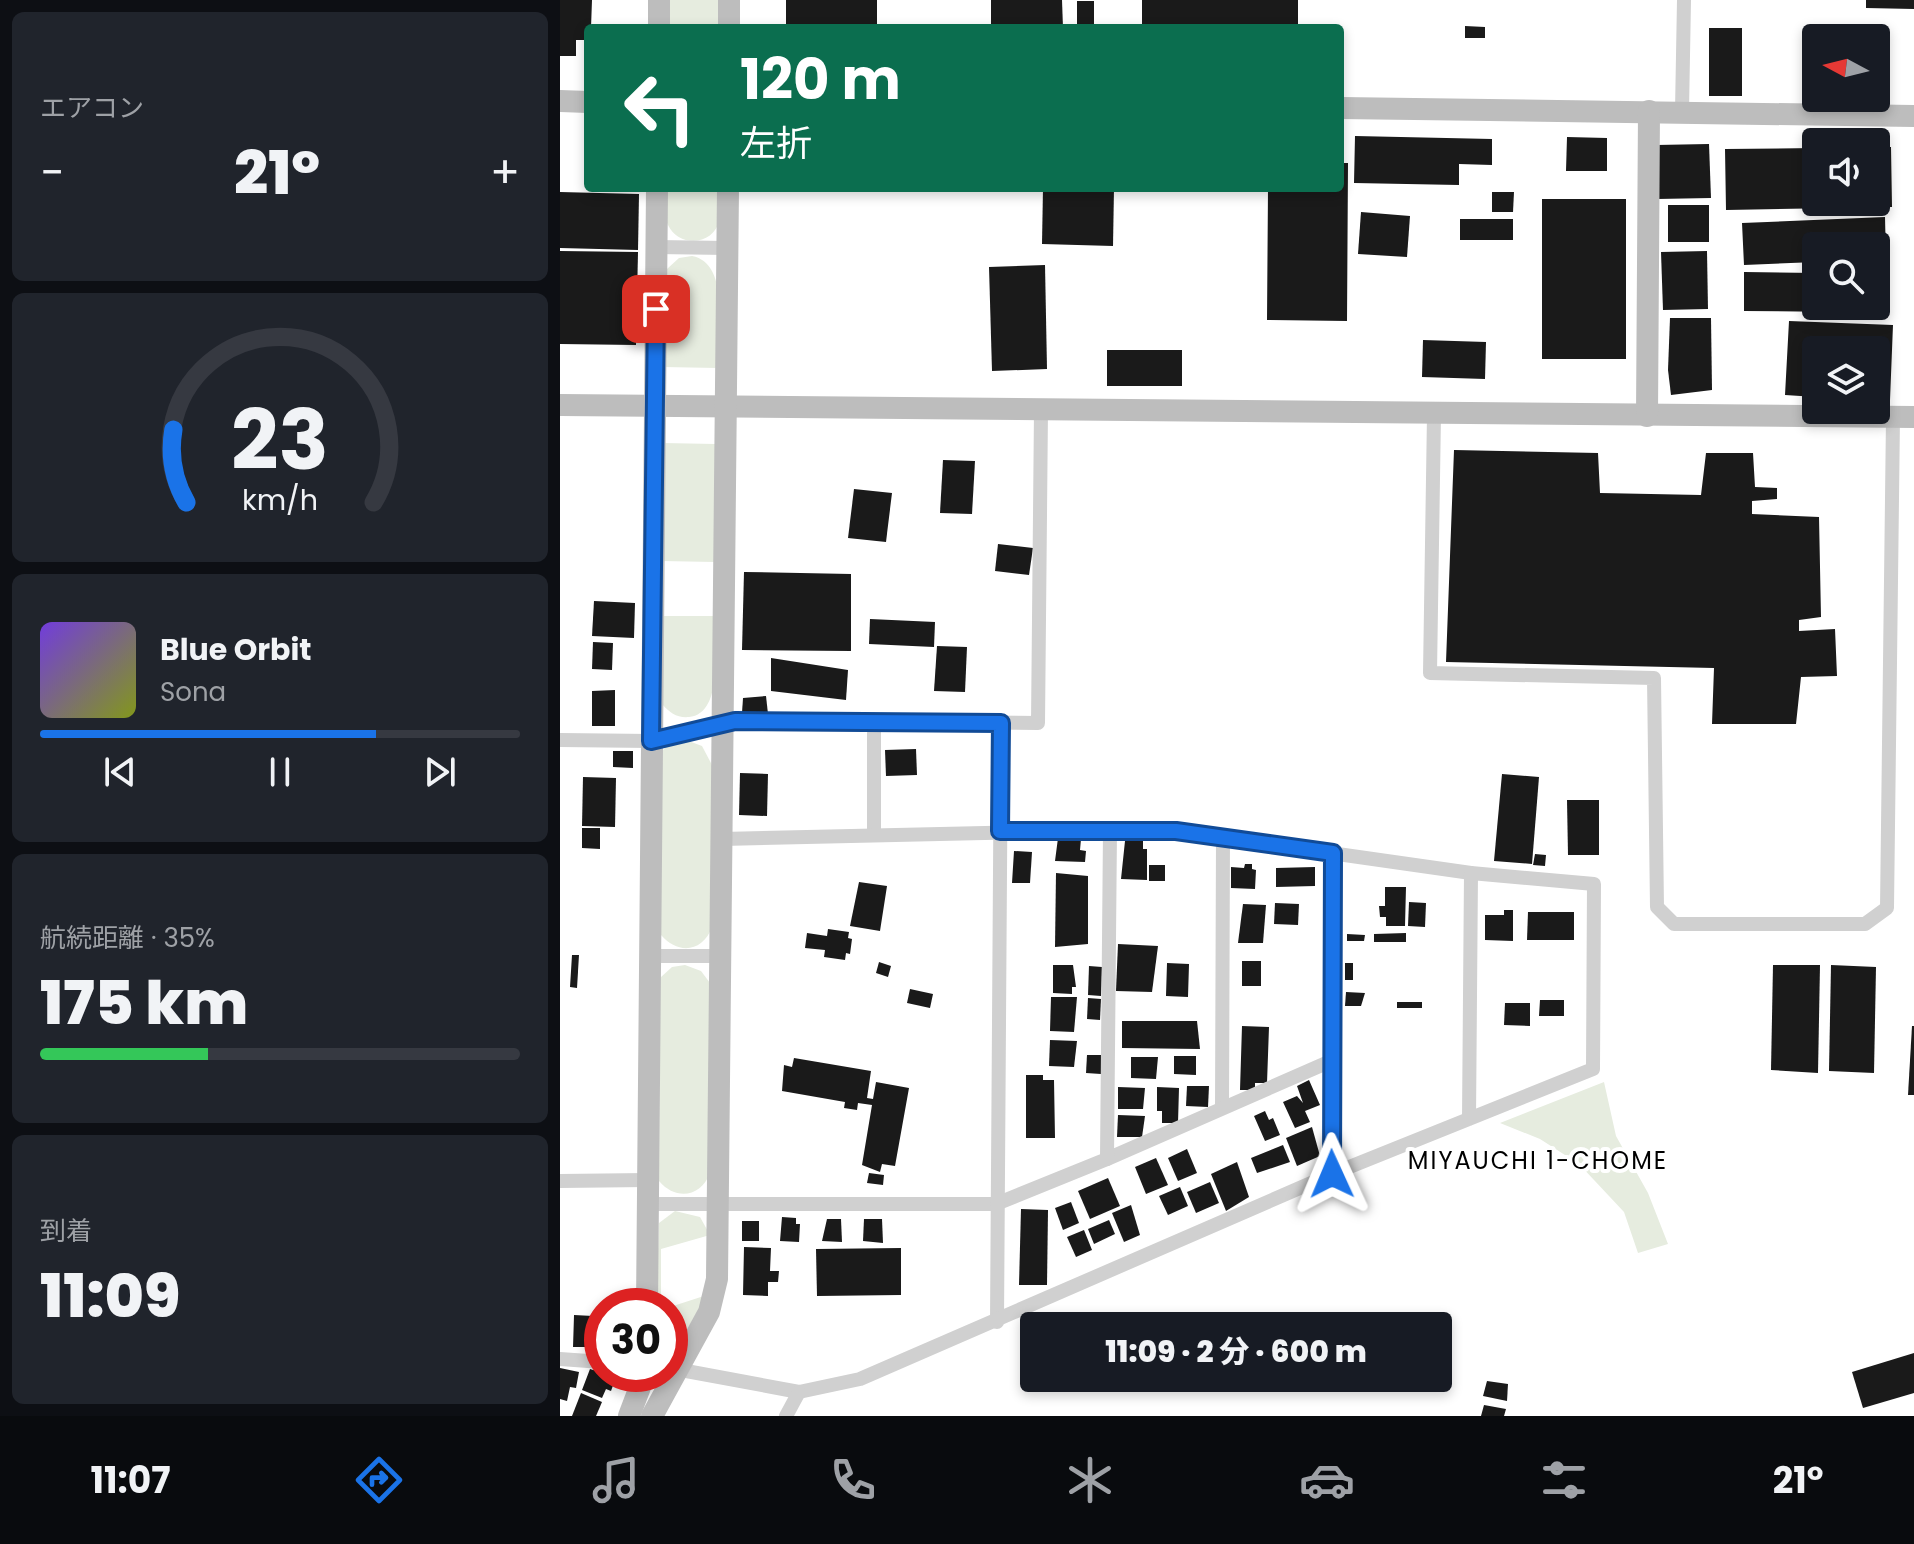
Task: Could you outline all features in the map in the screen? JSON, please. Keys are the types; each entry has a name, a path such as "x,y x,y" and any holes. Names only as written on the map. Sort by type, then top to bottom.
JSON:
{"street":[{"path":"659,0 659,24"},
{"path":"729,0 729,24"},
{"path":"1682,111 1684,0"},
{"path":"560,101 584,102"},
{"path":"1344,108 1914,116"},
{"path":"1647,416 1649,111"},
{"path":"647,1288 657,192"},
{"path":"688,1346 709,1312 717,1279 728,192"},
{"path":"656,247 728,248"},
{"path":"560,405 1904,417 1887,908 1865,924 1674,924 1657,907 1654,678 1430,673 1434,414"},
{"path":"560,740 651,741 721,723 1038,723 1041,410"},
{"path":"874,723 874,833"},
{"path":"997,1322 1001,723"},
{"path":"1107,1159 1110,830"},
{"path":"688,1372 799,1392 860,1379 1332,1174 1593,1069 1594,884 1471,873 1176,831 874,833 722,839"},
{"path":"1222,1108 1223,838"},
{"path":"1332,1174 1333,853"},
{"path":"1469,1119 1471,873"},
{"path":"648,956 720,956"},
{"path":"647,1204 996,1204 1331,1061"},
{"path":"560,1181 647,1180"},
{"path":"560,1359 584,1361"},
{"path":"629,1416 638,1392"},
{"path":"652,1416 663,1392"},
{"path":"786,1416 799,1392"}],"shaded area":[{"path":"666,0 721,0 721,24 666,24"},
{"path":"665,192 720,192 720,219 711,235 704,239 680,238 668,225"},
{"path":"692,256 704,262 713,272 717,286 720,303 718,368 663,367 667,269 679,258"},
{"path":"662,443 716,444 715,562 661,561"},
{"path":"659,616 714,616 716,659 713,691 700,713 689,717 674,714 662,704"},
{"path":"686,740 702,746 712,765 712,927 703,942 682,948 661,935 660,753 668,745"},
{"path":"685,965 701,971 710,983 710,1173 701,1187 688,1194 680,1194 659,1181 660,978 672,967"},
{"path":"1604,1082 1616,1136 1648,1193 1668,1244 1638,1253 1624,1212 1579,1164 1540,1139 1500,1123"},
{"path":"675,1211 700,1217 710,1235 661,1249 661,1288 657,1288 659,1223"},
{"path":"707,1295 688,1328 688,1301"}],"building":[{"path":"560,0 592,0 591,24 584,24 584,40 576,40 576,56 560,56"},
{"path":"786,0 877,0 877,24 786,24"},
{"path":"991,0 1062,0 1063,24 991,24"},
{"path":"1142,0 1298,0 1298,24 1142,24"},
{"path":"1866,0 1914,0 1914,9 1866,8"},
{"path":"1077,1 1094,1 1094,24 1077,24"},
{"path":"1465,26 1485,27 1485,38 1465,38"},
{"path":"1709,28 1742,28 1742,96 1709,96"},
{"path":"1355,136 1492,139 1492,165 1459,164 1459,185 1354,183"},
{"path":"1567,137 1607,138 1607,171 1566,171"},
{"path":"1709,144 1711,198 1657,199 1656,145"},
{"path":"1890,147 1891,147 1890,207"},
{"path":"1802,148 1802,209 1726,210 1725,149"},
{"path":"1344,163 1348,163 1347,321 1267,320 1268,192 1344,192"},
{"path":"560,192 639,194 638,250 560,248"},
{"path":"1043,192 1114,192 1113,246 1042,244"},
{"path":"1492,192 1514,192 1513,212 1492,212"},
{"path":"1542,199 1626,199 1626,359 1542,359"},
{"path":"1668,205 1709,205 1709,242 1668,242"},
{"path":"1361,212 1410,216 1407,257 1358,254"},
{"path":"1885,217 1885,232 1802,232 1802,263 1744,265 1742,223"},
{"path":"1460,219 1513,219 1513,240 1460,240"},
{"path":"560,251 638,252 636,345 560,344"},
{"path":"1707,251 1708,309 1663,310 1661,252"},
{"path":"1045,265 1047,369 992,371 989,267"},
{"path":"1744,272 1802,273 1802,312 1744,311"},
{"path":"1670,318 1711,318 1712,390 1671,395 1668,370"},
{"path":"1789,321 1893,325 1890,400 1890,336 1802,336 1802,396 1785,395"},
{"path":"1423,340 1486,342 1485,379 1422,377"},
{"path":"1107,350 1182,350 1182,386 1107,386"},
{"path":"1454,450 1598,453 1600,493 1701,495 1706,453 1753,453 1755,487 1777,488 1777,499 1752,501 1752,514 1819,517 1821,617 1799,620 1799,631 1835,629 1837,676 1801,677 1796,724 1712,724 1714,668 1446,662"},
{"path":"943,460 975,461 972,514 940,513"},
{"path":"854,489 892,493 886,542 848,538"},
{"path":"998,544 1033,548 1029,575 995,571"},
{"path":"744,572 851,574 851,651 742,650"},
{"path":"594,601 635,603 634,638 592,636"},
{"path":"870,619 935,622 934,647 869,644"},
{"path":"593,642 613,643 612,670 592,669"},
{"path":"937,646 967,647 965,692 934,691"},
{"path":"771,658 848,670 846,700 771,691"},
{"path":"615,690 615,726 592,726 592,691"},
{"path":"766,696 768,714 742,713 743,698"},
{"path":"916,749 917,775 886,776 885,750"},
{"path":"613,751 633,751 633,768 613,767"},
{"path":"740,773 768,774 767,816 739,815"},
{"path":"1502,774 1539,777 1532,864 1494,861"},
{"path":"583,777 616,778 615,827 582,826"},
{"path":"1567,800 1599,800 1599,855 1568,855"},
{"path":"582,828 600,828 600,849 582,848"},
{"path":"1058,838 1081,839 1080,850 1086,851 1085,862 1055,861"},
{"path":"1125,841 1143,841 1143,849 1147,849 1147,880 1121,879"},
{"path":"1014,851 1032,852 1030,883 1012,883"},
{"path":"1535,854 1546,855 1545,866 1533,865"},
{"path":"1245,864 1252,864 1252,869 1256,870 1255,889 1231,888 1231,867 1244,868"},
{"path":"1149,865 1165,865 1165,881 1149,881"},
{"path":"1315,867 1315,886 1276,887 1276,868"},
{"path":"1056,873 1088,876 1088,944 1055,947"},
{"path":"859,882 887,886 880,931 850,926"},
{"path":"1385,887 1406,887 1405,926 1386,926 1386,917 1380,917 1379,906 1385,906"},
{"path":"1409,902 1426,903 1425,927 1408,926"},
{"path":"1275,903 1299,904 1298,925 1274,924"},
{"path":"1243,904 1266,905 1263,943 1238,943"},
{"path":"1504,910 1513,910 1513,941 1485,940 1485,915 1504,915"},
{"path":"1528,912 1574,912 1574,940 1527,940"},
{"path":"828,929 849,932 848,938 852,939 850,954 846,953 845,960 824,957 825,950 805,948 807,933 827,936"},
{"path":"1406,933 1406,942 1374,942 1374,934"},
{"path":"1347,934 1365,935 1364,941 1347,941"},
{"path":"1118,944 1158,946 1152,992 1116,991"},
{"path":"572,955 579,955 577,988 570,987"},
{"path":"1242,961 1261,961 1261,986 1242,986"},
{"path":"879,962 891,966 888,977 876,973"},
{"path":"1167,963 1189,964 1188,997 1166,996"},
{"path":"1345,963 1353,963 1353,980 1345,980"},
{"path":"1053,965 1073,965 1076,987 1072,987 1072,994 1053,993"},
{"path":"1773,965 1820,965 1818,1073 1771,1070"},
{"path":"1831,965 1876,967 1874,1073 1829,1071"},
{"path":"1089,966 1102,967 1101,996 1088,995"},
{"path":"910,989 933,994 930,1008 907,1003"},
{"path":"1346,992 1365,993 1361,1006 1345,1006"},
{"path":"1051,997 1077,997 1074,1032 1050,1031"},
{"path":"1088,998 1101,999 1100,1020 1087,1019"},
{"path":"1540,1000 1564,1000 1564,1016 1539,1016"},
{"path":"1397,1002 1422,1002 1422,1008 1397,1008"},
{"path":"1505,1003 1530,1003 1530,1026 1504,1025"},
{"path":"1122,1021 1197,1021 1200,1049 1122,1048"},
{"path":"1242,1026 1269,1027 1267,1083 1255,1083 1255,1090 1240,1090"},
{"path":"1912,1026 1914,1095 1908,1095"},
{"path":"1050,1040 1077,1041 1074,1067 1049,1066"},
{"path":"1087,1055 1101,1055 1101,1074 1086,1073"},
{"path":"1174,1056 1196,1056 1196,1075 1174,1074"},
{"path":"1131,1057 1158,1057 1156,1079 1131,1078"},
{"path":"794,1058 871,1071 867,1098 873,1099 876,1082 909,1088 895,1166 882,1164 880,1172 862,1165 872,1105 858,1103 857,1110 844,1108 845,1102 782,1091 784,1065 792,1067"},
{"path":"1026,1075 1043,1075 1043,1080 1054,1080 1055,1138 1026,1138"},
{"path":"1309,1080 1320,1105 1305,1111 1310,1122 1295,1128 1283,1102 1297,1096 1303,1103 1297,1086"},
{"path":"1187,1086 1209,1086 1208,1107 1186,1106"},
{"path":"1118,1087 1145,1088 1143,1109 1118,1109"},
{"path":"1157,1087 1179,1088 1178,1123 1162,1123 1162,1111 1157,1111"},
{"path":"1265,1111 1269,1120 1273,1118 1280,1135 1265,1141 1254,1116"},
{"path":"1118,1115 1145,1116 1142,1137 1117,1137"},
{"path":"1312,1127 1320,1156 1297,1166 1286,1138"},
{"path":"1283,1145 1290,1162 1257,1173 1251,1158"},
{"path":"1187,1149 1197,1173 1178,1181 1168,1158"},
{"path":"1156,1158 1168,1185 1146,1194 1135,1167"},
{"path":"1237,1162 1249,1197 1226,1211 1211,1174"},
{"path":"869,1173 884,1175 883,1185 867,1183"},
{"path":"1108,1178 1120,1206 1090,1219 1078,1191"},
{"path":"1210,1182 1219,1203 1196,1213 1187,1192"},
{"path":"1180,1187 1188,1206 1168,1215 1159,1196"},
{"path":"1071,1202 1079,1223 1063,1230 1055,1208"},
{"path":"1131,1205 1140,1235 1124,1242 1112,1213"},
{"path":"1021,1209 1048,1210 1047,1285 1019,1285"},
{"path":"782,1217 796,1218 796,1224 800,1224 799,1242 780,1241"},
{"path":"827,1219 841,1219 842,1242 822,1241"},
{"path":"864,1219 882,1219 883,1243 863,1241"},
{"path":"1109,1220 1115,1234 1094,1244 1088,1229"},
{"path":"742,1221 759,1221 759,1241 742,1241"},
{"path":"1084,1230 1092,1250 1076,1257 1067,1237"},
{"path":"744,1247 771,1248 770,1271 779,1271 778,1282 768,1282 768,1296 743,1295"},
{"path":"901,1248 901,1295 817,1296 816,1249"},
{"path":"574,1315 584,1316 584,1347 573,1347"},
{"path":"1914,1353 1914,1393 1863,1408 1852,1372"},
{"path":"560,1368 579,1372 576,1388 570,1387 567,1401 560,1399"},
{"path":"1487,1381 1508,1384 1507,1401 1483,1396"},
{"path":"587,1392 605,1392 602,1398"},
{"path":"581,1393 602,1402 596,1416 572,1416"},
{"path":"1484,1405 1506,1409 1504,1416 1481,1416"}],"district":[{"name":"MIYAUCHI 1-CHOME","path":"1538,1160"}],"route":[{"path":"656,309 651,741 735,721 1001,723 1000,831 1176,831 1333,853 1332,1174"}]}
